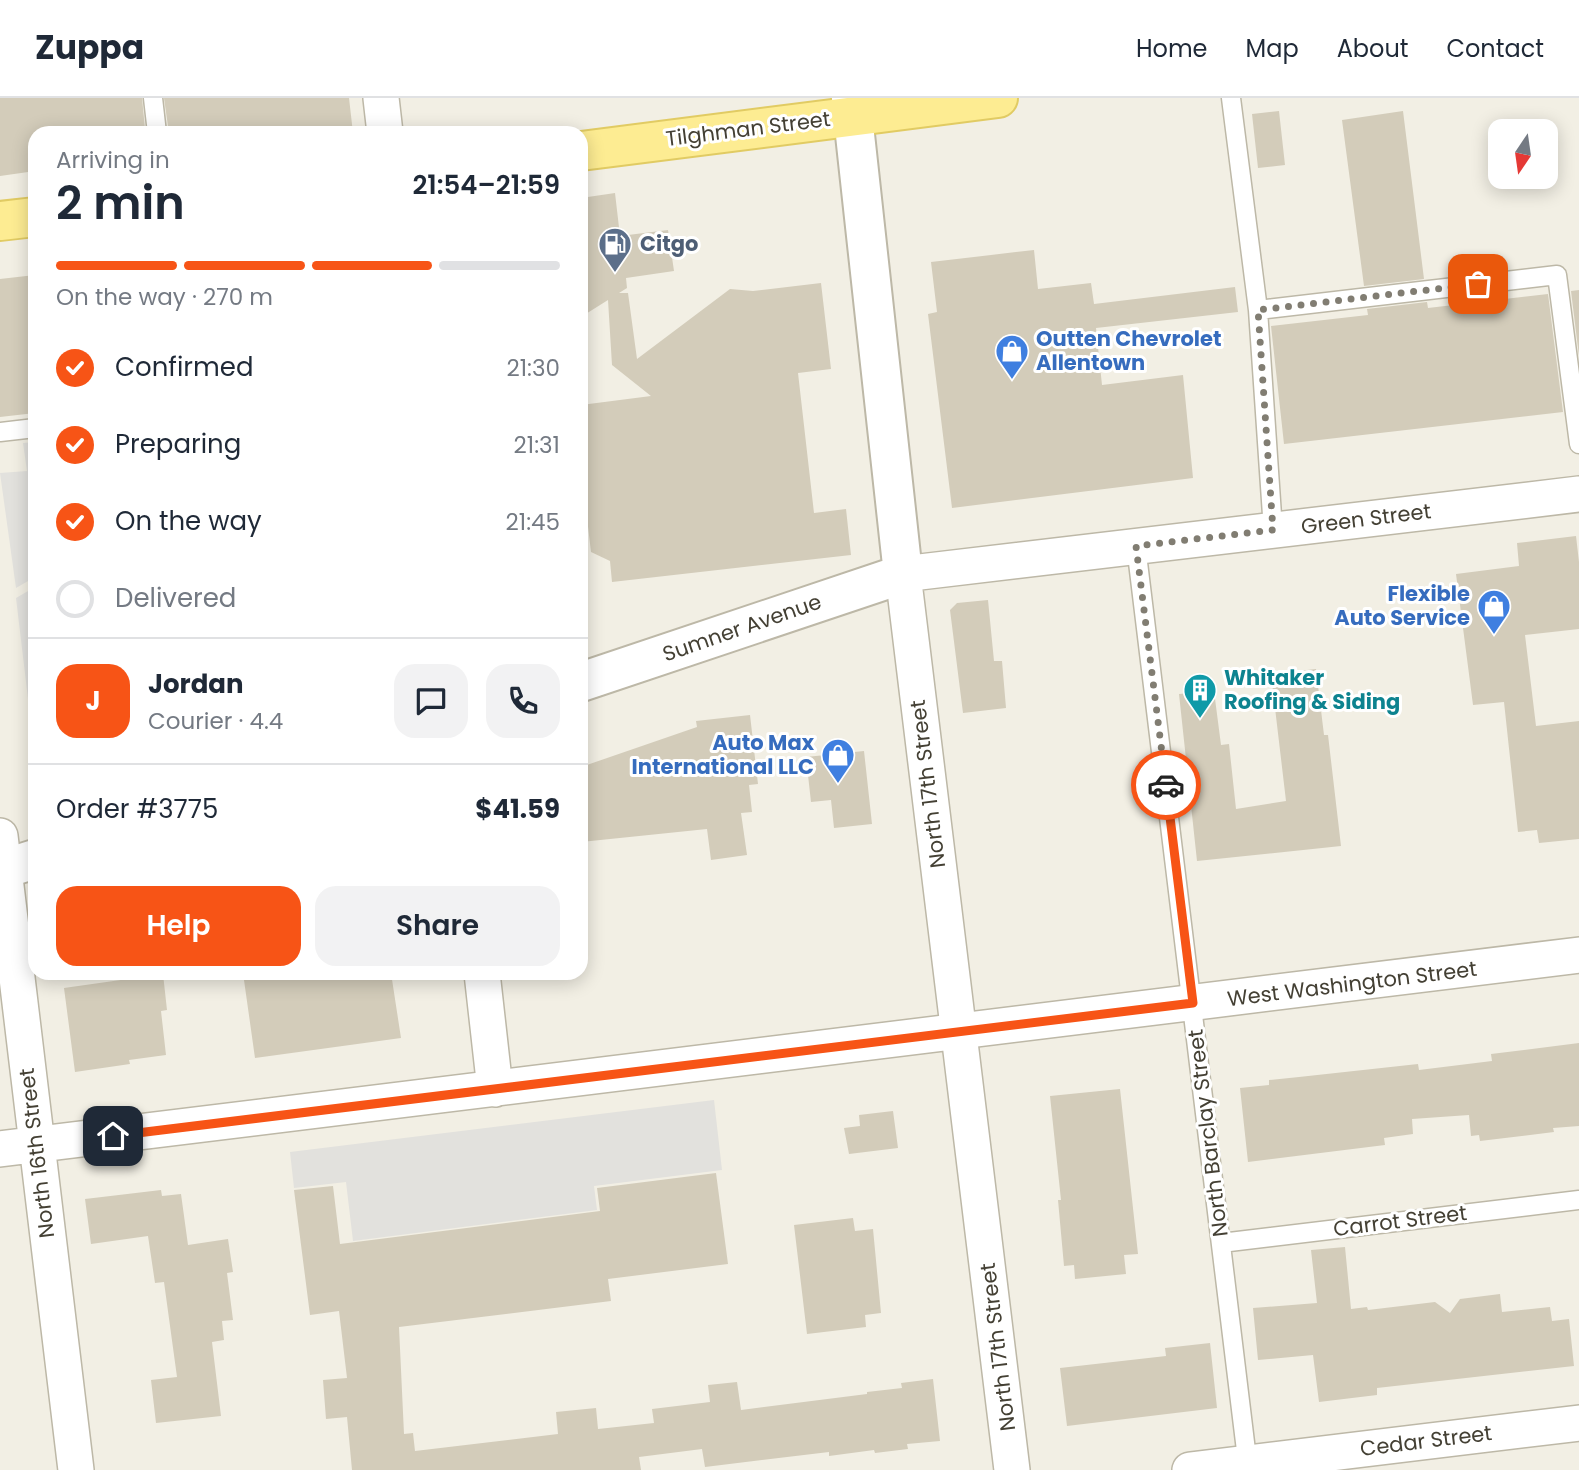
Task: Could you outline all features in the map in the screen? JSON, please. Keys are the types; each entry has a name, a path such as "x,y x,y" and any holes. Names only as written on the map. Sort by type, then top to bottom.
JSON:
{"main road":[{"name":"Tilghman Street","path":"588,150 852,107 998,98"},
{"path":"0,221 28,218"}],"street":[{"path":"381,98 384,126"},
{"name":"North 17th Street","path":"852,107 903,574 1012,1470"},
{"name":"Green Street","path":"903,574 1579,494"},
{"name":"Sumner Avenue","path":"588,679 903,574"},
{"name":"North 16th Street","path":"10,858 36,1145 76,1470"},
{"name":"West Washington Street","path":"0,1149 1579,956"},
{"path":"483,980 495,1089"},
{"name":"Cedar Street","path":"1190,1470 1248,1466 1579,1423"}],"lane":[{"path":"153,98 156,126"},
{"path":"1231,98 1258,310 1273,530"},
{"path":"1258,310 1557,275 1579,444"},
{"path":"0,432 28,429"},
{"name":"North Barclay Street","path":"1136,546 1248,1466"},
{"name":"Carrot Street","path":"1221,1243 1579,1200"}],"shaded area":[{"path":"23,443 28,443 28,581 16,588 0,473 27,471"},
{"path":"28,591 28,699 16,598"},
{"path":"714,1100 722,1170 594,1186 597,1210 353,1241 346,1182 294,1188 290,1152"}],"building":[{"path":"0,98 142,98 145,126 28,126 28,172 0,176"},
{"path":"164,98 349,98 352,126 171,126 168,126"},
{"path":"1279,111 1285,165 1258,168 1252,114"},
{"path":"1403,111 1424,279 1364,286 1342,120"},
{"path":"615,193 620,236 668,230 674,271 626,278 627,288 619,293 628,293 637,359 730,289 753,291 821,283 831,369 798,373 814,513 846,509 851,555 612,582 610,561 591,552 588,526 588,404 651,396 612,365 608,300 588,313 588,197"},
{"name":"Outten Chevrolet Allentown","path":"1034,250 1038,289 1091,283 1094,304 1235,287 1238,312 1096,328 1102,385 1183,375 1193,478 952,508 928,314 937,312 931,262"},
{"path":"28,276 28,414 0,417 0,279"},
{"path":"1579,290 1579,356 1571,291"},
{"path":"1548,294 1563,412 1284,444 1271,326 1368,315 1367,309 1427,302 1428,308"},
{"path":"1576,536 1579,562 1579,629 1525,635 1536,726 1579,721 1579,839 1539,843 1537,830 1518,832 1504,702 1473,705 1456,574 1519,566 1517,543"},
{"path":"988,600 994,661 1002,661 1006,708 963,713 950,610 957,603"},
{"path":"1316,669 1324,735 1328,735 1341,846 1197,861 1179,694 1214,691 1221,745 1229,744 1236,809 1286,801 1271,674"},
{"path":"750,715 758,784 749,785 752,812 741,813 747,855 711,860 707,829 588,841 588,765 697,727 696,721"},
{"name":"Auto Max International LLC","path":"864,751 872,824 834,828 831,800 811,802 806,757"},
{"path":"121,980 164,980 167,1010 161,1011 166,1055 129,1060 130,1064 75,1072 64,988"},
{"path":"244,980 392,980 401,1038 255,1058"},
{"path":"1579,1043 1579,1126 1553,1128 1554,1132 1480,1141 1479,1135 1471,1136 1469,1115 1412,1119 1413,1134 1384,1138 1385,1145 1248,1162 1240,1088 1269,1085 1269,1080 1418,1064 1419,1070 1492,1061 1491,1054"},
{"path":"1120,1089 1138,1254 1124,1255 1126,1274 1075,1279 1074,1265 1064,1266 1058,1200 1061,1200 1050,1096"},
{"path":"893,1111 898,1148 849,1154 844,1128 860,1126 859,1115"},
{"path":"716,1173 728,1264 608,1279 611,1301 399,1327 404,1434 413,1433 415,1451 558,1434 556,1412 596,1408 598,1429 654,1423 652,1409 710,1402 708,1385 737,1382 741,1410 867,1394 902,1388 901,1383 933,1379 940,1441 907,1444 908,1449 875,1453 874,1450 829,1456 829,1452 705,1467 702,1449 639,1457 641,1470 352,1470 347,1417 326,1419 323,1380 347,1378 339,1311 310,1315 294,1190 333,1186 340,1244 600,1211 597,1188"},
{"path":"161,1190 162,1196 181,1194 188,1245 228,1239 233,1272 227,1273 233,1320 222,1321 224,1340 212,1342 221,1416 156,1423 151,1380 177,1377 164,1282 155,1283 148,1236 91,1244 85,1199"},
{"path":"853,1218 855,1231 873,1229 881,1313 865,1315 866,1327 807,1334 794,1225"},
{"path":"1345,1247 1351,1309 1367,1307 1368,1310 1435,1302 1450,1313 1460,1299 1500,1294 1502,1312 1550,1307 1552,1321 1569,1319 1574,1366 1377,1388 1377,1395 1319,1402 1313,1355 1258,1360 1253,1308 1317,1303 1311,1250"},
{"path":"1210,1343 1217,1408 1067,1426 1060,1368 1166,1356 1165,1348"}],"way so far":[{"path":"1166,785 1136,546 1273,530 1258,310 1478,284"}],"place":[{"name":"Citgo","path":"615,274"},
{"name":"Outten Chevrolet Allentown","path":"1012,381"},
{"name":"Flexible Auto Service","path":"1494,636"},
{"name":"Whitaker Roofing & Siding","path":"1200,720"},
{"name":"Auto Max International LLC","path":"838,785"}],"route":[{"path":"113,1136 1193,1003 1166,785"}]}
